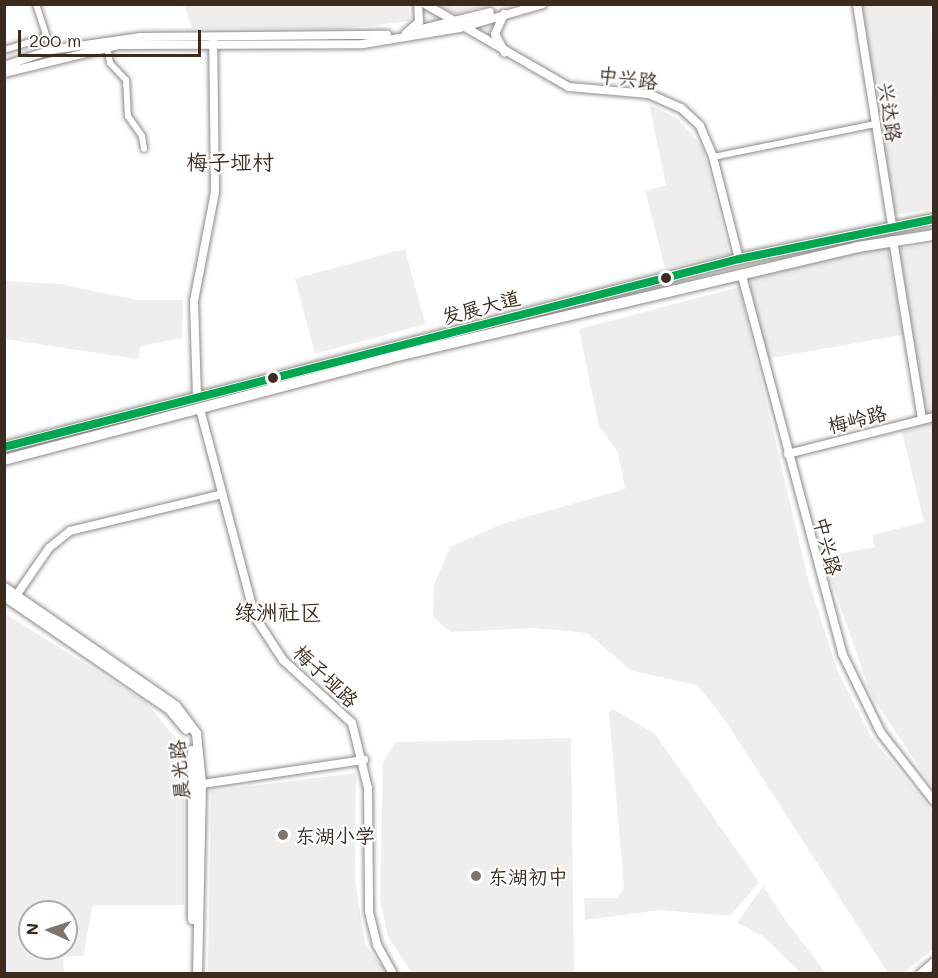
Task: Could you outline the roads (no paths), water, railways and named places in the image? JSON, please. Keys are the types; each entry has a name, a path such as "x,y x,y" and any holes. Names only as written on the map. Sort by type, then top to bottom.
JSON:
{"highway":[{"name":"发展大道","path":"4,447 739,259 892,224 933,219"},
{"name":"发展大道","path":"4,460 200,409 742,276 893,240 933,235"}],"main road":[{"path":"406,33 419,22 418,4"},
{"name":"中兴路","path":"425,4 507,56 569,87 649,94 672,102 700,126 713,156 739,259"},
{"path":"507,56 495,33 505,11 521,4"},
{"path":"4,66 51,50 141,37 363,44 543,4"},
{"path":"4,73 107,47 212,40 361,38 456,25"},
{"name":"中兴路","path":"742,276 842,653 881,733 933,801"},
{"name":"晨光路","path":"4,587 11,597 175,705 196,733 197,974"},
{"name":"晨光路","path":"191,974 198,785"},
{"path":"920,974 933,962"}],"street":[{"path":"36,4 51,50"},
{"name":"兴达路","path":"857,4 892,224"},
{"path":"4,50 47,37"},
{"path":"197,397 194,301 215,192 212,40"},
{"path":"107,47 110,63 126,80 128,116 144,149"},
{"path":"713,156 875,124"},
{"path":"893,240 922,420"},
{"name":"梅子垭路","path":"200,409 255,617 283,660 352,723 364,760 369,912 377,945 393,974"},
{"name":"梅岭路","path":"788,454 933,417"},
{"path":"11,597 49,548 70,531 223,494"},
{"path":"198,785 364,760"}],"place":[{"name":"东湖小学","path":"283,835"},
{"name":"东湖初中","path":"476,876"}],"district":[{"name":"梅子垭村","path":"230,162"},
{"name":"绿洲社区","path":"278,612"}]}
